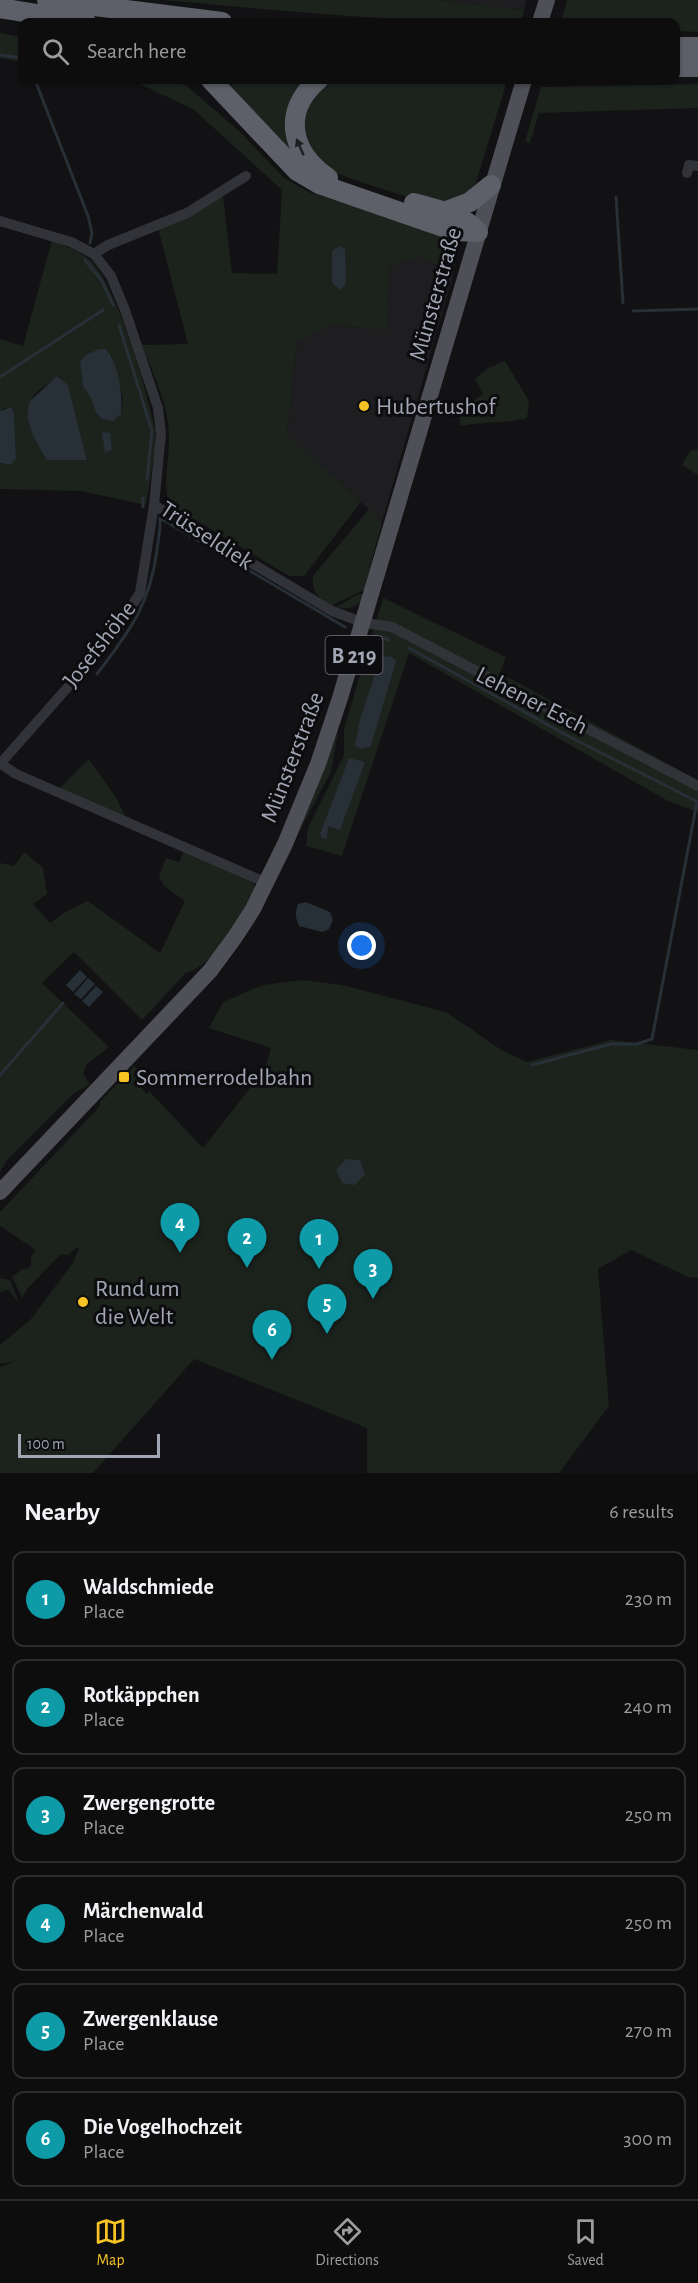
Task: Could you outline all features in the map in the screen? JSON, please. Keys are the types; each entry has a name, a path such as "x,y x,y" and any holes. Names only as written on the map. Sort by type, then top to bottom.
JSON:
{"highway":[{"path":"0,8 149,18"},
{"path":"57,13 73,18"},
{"path":"680,67 698,68"},
{"path":"215,84 238,106 277,152 297,171 319,184 455,231 478,232"},
{"path":"313,84 300,102 295,118 296,137 309,163 327,177 468,220 478,232"},
{"path":"444,212 470,202 491,185"}],"main road":[{"path":"541,18 547,0"},
{"name":"Münsterstraße","path":"0,1192 210,971 253,909 267,883 318,764 364,622 491,185 523,84"}],"street":[{"path":"687,173 689,165 698,166"},
{"path":"94,254 108,245 187,213 246,176"},
{"name":"Trüsseldiek","path":"0,221 71,242 94,254 111,276 158,408 161,452 154,505 298,592 332,610 364,622"},
{"name":"Josefshöhe","path":"154,505 140,593 112,637 1,764 16,774 267,883"},
{"name":"Lehener Esch","path":"364,622 392,627 698,786"}],"shaded area":[{"path":"164,0 437,0 524,10 522,18 386,18"},
{"path":"437,0 526,0 524,10"},
{"path":"567,0 698,0 698,32 680,31 680,18 562,18"},
{"path":"0,33 18,36 18,61 0,58"},
{"path":"140,84 182,84 187,86 239,131 284,178 311,193 452,237 458,247 452,279 440,268 420,257 390,266 387,330 330,325 297,342 287,434 361,502 304,576 289,576 169,504 166,487 168,422 159,389 142,345 188,344 158,228 223,196 232,273 277,274 282,190 193,109"},
{"path":"220,84 306,84 297,159"},
{"path":"506,84 475,186 459,199 440,205 348,178 330,170 316,157 306,142 303,123 308,106 325,85"},
{"path":"698,84 698,108 539,113 530,143 525,142 541,87"},
{"path":"52,240 78,252 92,262 112,295 130,341 155,429 155,450 146,505 81,491 0,489 0,463 11,465 16,459 13,409 5,408 0,411 0,339 23,346","holes":["112,356 123,399 121,414 98,417 90,394 83,387 80,361","57,376 68,385 87,460 47,460 30,427 28,418 30,402 37,392"]},
{"path":"339,246 345,249 346,284 340,290 332,283 332,251"},
{"path":"420,257 440,268 452,279 382,522 287,434 297,342 330,325 387,330 390,266"},
{"path":"99,349 106,349 114,363 119,380 121,414 113,421 100,417 88,392 83,387 80,361 86,355"},
{"path":"505,361 529,401 527,418 460,426 460,410 483,394 475,379 488,368"},
{"path":"57,376 68,385 87,460 47,460 29,424 30,401"},
{"path":"11,407 14,412 16,459 11,465 0,463 0,411"},
{"path":"102,432 110,433 112,450 105,453"},
{"path":"698,449 698,475 682,465 690,451"},
{"path":"369,509 382,522 364,590 332,605 317,594 313,576"},
{"path":"359,594 364,594 353,607 336,607"},
{"path":"383,598 506,657 500,673 698,780 698,812 668,801 409,653 342,856 306,846 308,828 344,755 344,729"},
{"path":"369,634 339,725 331,772 294,841"},
{"path":"381,656 392,657 396,661 371,746 362,749 355,746 360,719"},
{"path":"349,758 365,762 340,830 328,826 327,839 322,838 320,834"},
{"path":"89,759 115,796 126,817 59,789"},
{"path":"184,851 254,883 256,888 235,924 207,961 186,973 142,1020 74,952 42,983 109,1047 87,1064 83,1074 90,1084 72,1095 7,1160 0,1172 0,863 14,866 24,852 43,868 47,894 33,904 50,923 65,912 88,901 160,953 185,901 164,886 159,876 166,858 179,862"},
{"path":"306,902 330,912 333,920 329,929 322,932 299,926 296,915 297,907 298,904"},
{"path":"80,970 87,977 73,992 66,985"},
{"path":"88,978 95,984 81,999 74,994"},
{"path":"302,980 342,985 446,1012 503,1051 527,1062 611,1040 698,1050 698,1278 688,1277 631,1250 598,1269 609,1406 559,1473 367,1473 367,1428 194,1359 93,1473 0,1473 0,1367 15,1361 0,1364 0,1345 31,1319 72,1264 79,1249 77,1247 68,1255 61,1254 27,1289 22,1298 12,1277 22,1269 28,1269 31,1265 31,1256 36,1250 0,1226 0,1212 100,1106 100,1102 134,1066 146,1074 147,1079 140,1086 147,1094 149,1091 203,1148 265,1069 271,1048 209,1028 223,1002 263,985"},
{"path":"96,986 103,992 89,1007 82,1001"},
{"path":"346,1159 360,1160 365,1174 355,1185 342,1183 336,1170"},
{"path":"0,1278 10,1280 19,1302 8,1290 0,1292"}],"waterway":[{"path":"0,55 18,57"},
{"path":"37,84 88,216 92,233 90,243"},
{"path":"616,197 623,303"},
{"path":"85,260 102,281 113,305"},
{"path":"633,311 698,309"},
{"path":"0,377 103,310"},
{"path":"119,325 152,431 147,479"},
{"path":"143,498 143,507"},
{"path":"160,518 345,627"},
{"path":"97,674 128,631 143,602 154,569 160,518"},
{"path":"379,636 389,640"},
{"path":"409,648 568,736 698,802"},
{"path":"532,1065 611,1044 637,1044 652,1039 697,802"},
{"path":"0,1075 63,1003"}],"place":[{"name":"Hubertushof","path":"364,406"},
{"name":"Sommerrodelbahn","path":"124,1077"},
{"name":"Märchenwald","path":"180,1253"},
{"name":"Rotkäppchen","path":"247,1268"},
{"name":"Waldschmiede","path":"319,1269"},
{"name":"Zwergengrotte","path":"373,1299"},
{"name":"Rund um die Welt","path":"83,1302"},
{"name":"Zwergenklause","path":"327,1334"},
{"name":"Die Vogelhochzeit","path":"272,1360"}]}
